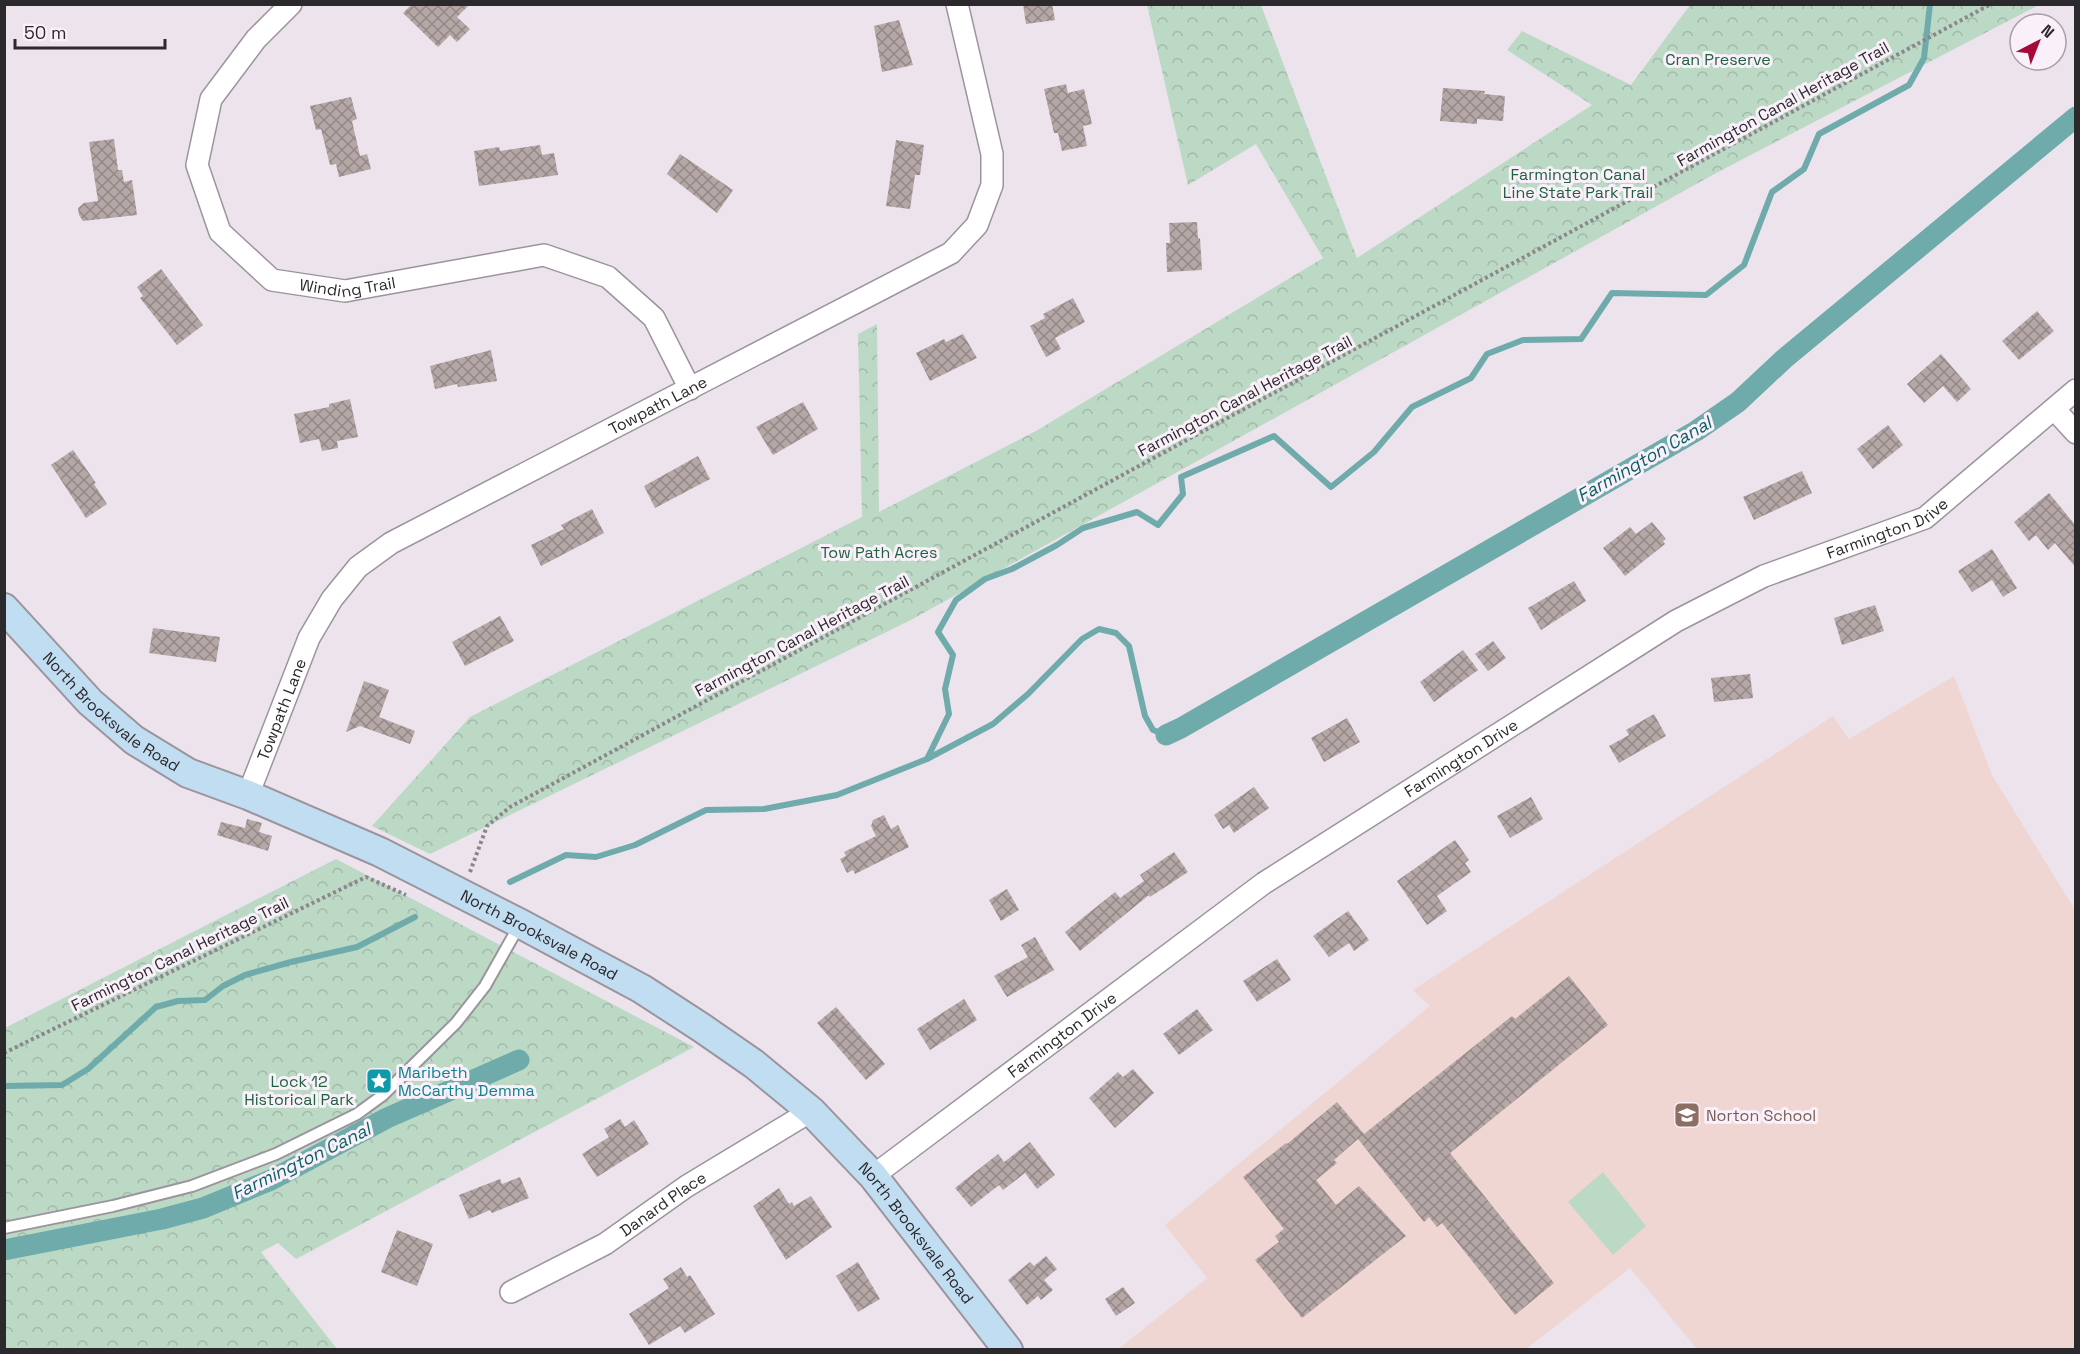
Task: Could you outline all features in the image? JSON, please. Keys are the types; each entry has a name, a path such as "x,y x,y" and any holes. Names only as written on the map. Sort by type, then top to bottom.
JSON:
{"main road":[{"name":"North Brooksvale Road","path":"4,608 90,702 134,740 189,773 248,795 380,852 520,924 642,989 754,1064 810,1111 873,1176 1008,1350"}],"street":[{"name":"Winding Trail","path":"291,4 256,39 211,99 197,165 220,232 272,280 345,291 544,255 608,277 654,318 690,389"},
{"name":"Towpath Lane","path":"248,795 309,638 332,599 358,567 391,543 951,253 977,225 992,185 992,154 957,4"},
{"name":"Farmington Drive","path":"873,1176 1264,883 1676,621 1764,576 1925,518 2076,390"},
{"path":"2055,410 2076,434"},
{"name":"Danard Place","path":"511,1292 605,1244 687,1186 810,1111"}],"lane":[{"path":"4,1228 113,1206 192,1186 276,1154 357,1114 382,1095 456,1023 485,986 520,924"}],"path":[{"name":"Farmington Canal Heritage Trail","path":"510,807 1991,4"},
{"name":"Farmington Canal Heritage Trail","path":"4,1053 366,877"}],"shaded area":[{"name":"Norton School","path":"1954,676 1992,775 2075,910 2075,1349 1697,1349 1630,1268 1526,1349 1117,1350 1207,1278 1165,1225 1430,1006 1413,990 1833,716 1849,739"}],"green space":[{"path":"1147,5 1261,5 1357,258 1592,105 1507,50 1522,31 1631,85 1690,5 2039,5 2026,12 2008,12 2008,21 1718,172 909,621 430,854 372,826 470,717 862,517 858,334 877,324 879,512 1036,431 1323,258 1256,144 1188,185"},
{"name":"Lock 12 Historical Park","path":"336,859 694,1047 296,1259 278,1243 261,1252 337,1349 5,1350 5,1028"},
{"path":"1603,1172 1646,1226 1613,1255 1568,1202"}],"building":[{"path":"412,4 470,4 457,17 470,29 457,42 450,35 438,47 403,13"},
{"path":"1023,4 1052,4 1055,20 1026,24"},
{"path":"899,20 913,65 882,72 874,26"},
{"path":"1066,84 1068,93 1084,89 1092,124 1083,126 1087,146 1062,151 1058,133 1054,133 1044,89"},
{"path":"1443,88 1485,91 1484,94 1505,96 1503,121 1477,119 1477,124 1440,121"},
{"path":"351,97 357,119 352,121 360,156 367,154 371,169 339,177 336,164 330,165 321,129 316,130 310,106"},
{"path":"114,139 118,170 122,170 124,182 132,180 137,215 83,221 78,208 84,203 98,201 89,142"},
{"path":"896,140 924,145 920,175 915,175 910,209 886,206"},
{"path":"540,145 542,155 554,153 558,175 479,186 474,151 499,147 500,151"},
{"path":"680,154 733,190 717,213 667,174"},
{"path":"1197,222 1202,270 1167,272 1166,243 1170,243 1169,223"},
{"path":"161,269 203,325 177,345 140,298 143,296 137,287"},
{"path":"1073,298 1085,322 1055,338 1061,349 1046,357 1030,326 1045,318 1043,314"},
{"path":"2037,311 2054,331 2019,360 2002,341"},
{"path":"963,334 977,358 930,381 916,353 944,339 946,342"},
{"path":"491,350 497,381 458,387 457,384 435,389 430,366"},
{"path":"1941,354 1971,389 1957,402 1943,386 1924,403 1907,384"},
{"path":"350,399 358,437 337,441 338,448 322,451 319,439 300,443 294,414 329,407 329,404"},
{"path":"803,402 818,429 773,455 756,427"},
{"path":"1888,425 1903,445 1873,469 1857,449"},
{"path":"73,450 96,483 94,484 107,504 86,518 51,465"},
{"path":"698,456 710,479 655,508 644,486"},
{"path":"1802,471 1812,493 1754,520 1743,497"},
{"path":"2049,493 2076,526 2076,568 2055,543 2048,550 2036,535 2029,541 2014,522"},
{"path":"592,509 604,533 541,566 531,545 564,529 561,525"},
{"path":"1652,522 1666,539 1663,541 1665,544 1625,576 1603,548 1630,527 1636,534"},
{"path":"1992,549 2017,588 2003,597 1992,580 1972,592 1958,571"},
{"path":"1574,581 1586,601 1541,630 1528,608"},
{"path":"1875,605 1884,631 1842,645 1834,618"},
{"path":"500,616 514,641 465,666 452,642"},
{"path":"153,628 220,637 216,662 149,653"},
{"path":"1493,641 1506,658 1488,671 1475,654"},
{"path":"1463,650 1478,670 1434,702 1420,682"},
{"path":"1750,674 1753,698 1714,702 1711,678"},
{"path":"364,681 389,690 379,717 415,731 410,744 360,726 346,732"},
{"path":"1654,714 1666,736 1619,763 1609,746 1629,735 1626,730"},
{"path":"1347,718 1360,742 1324,762 1311,738"},
{"path":"1254,787 1269,808 1234,833 1229,825 1223,829 1214,815"},
{"path":"1531,797 1543,819 1510,838 1497,816"},
{"path":"884,815 891,829 898,825 909,847 855,874 853,870 847,873 840,859 846,856 844,852 876,836 871,826 873,820"},
{"path":"247,819 262,823 259,832 272,836 268,851 217,835 221,822 245,828"},
{"path":"1455,840 1469,860 1465,863 1471,872 1437,896 1447,911 1427,925 1397,881"},
{"path":"1174,852 1188,872 1150,897 1149,895 1080,951 1065,932 1115,892 1120,898 1144,881 1140,875"},
{"path":"1007,889 1019,910 1001,921 989,900"},
{"path":"1348,911 1369,940 1354,951 1349,943 1329,957 1313,936"},
{"path":"1035,937 1054,970 1007,997 994,976 1028,957 1021,945"},
{"path":"1277,959 1291,980 1257,1002 1243,981"},
{"path":"1569,976 1608,1025 1450,1153 1554,1283 1515,1315 1442,1223 1437,1227 1429,1217 1424,1222 1358,1139 1334,1160 1337,1163 1316,1180 1336,1205 1359,1186 1406,1236 1302,1318 1255,1260 1279,1242 1275,1236 1284,1229 1243,1177 1337,1102 1364,1134 1512,1016 1515,1019"},
{"path":"964,999 977,1020 930,1050 917,1029"},
{"path":"836,1007 885,1064 866,1080 817,1023"},
{"path":"1197,1009 1213,1030 1179,1055 1163,1034"},
{"path":"1133,1069 1154,1093 1115,1128 1089,1098 1118,1072 1123,1077"},
{"path":"620,1119 625,1127 634,1120 649,1144 597,1177 582,1154 609,1137 604,1129"},
{"path":"1030,1142 1055,1175 1037,1189 1025,1173 1003,1190 999,1185 971,1207 955,1188 998,1154 1004,1162"},
{"path":"520,1177 529,1198 492,1213 490,1210 469,1219 459,1195 500,1179 502,1184"},
{"path":"779,1188 789,1204 792,1202 794,1206 811,1196 832,1227 786,1260 753,1206"},
{"path":"397,1230 433,1244 417,1286 381,1272"},
{"path":"1046,1256 1057,1269 1044,1280 1053,1290 1041,1300 1038,1296 1027,1305 1008,1280 1030,1262 1034,1266"},
{"path":"858,1262 880,1299 858,1312 836,1276"},
{"path":"681,1267 687,1277 690,1275 715,1314 685,1333 680,1326 649,1345 629,1314 669,1288 663,1279"},
{"path":"1123,1287 1135,1303 1116,1316 1105,1299"}],"waterway":[{"path":"927,759 949,714 945,689 953,655 938,632 956,600 985,579 1012,569 1083,528 1137,512 1158,525 1183,494 1181,477 1274,436 1331,487 1374,452 1412,407 1471,378 1487,354 1523,340 1581,339 1612,293 1706,295 1744,265 1772,192 1804,169 1819,134 1909,85 1924,58 1930,4"},
{"name":"Farmington Canal","path":"1166,735 1696,431 1738,402 1784,359 2076,117"},
{"path":"510,882 566,855 596,857 635,845 706,810 764,809 837,795 927,759 993,724 1028,694 1082,639 1099,629 1116,633 1129,646 1145,716 1153,730 1166,735"},
{"path":"4,1086 62,1085 88,1069 156,1007 178,1001 205,1000 223,986 245,975 357,947 415,917"},
{"name":"Farmington Canal","path":"4,1250 162,1219 203,1208 271,1180 387,1118 519,1060"}],"place":[{"name":"Maribeth McCarthy Demma","path":"379,1081"},
{"name":"Norton School","path":"1687,1115"}],"park label":[{"name":"Cran Preserve","path":"1718,59"},
{"name":"Farmington Canal Line State Park Trail","path":"1578,183"},
{"name":"Tow Path Acres","path":"879,552"}]}
